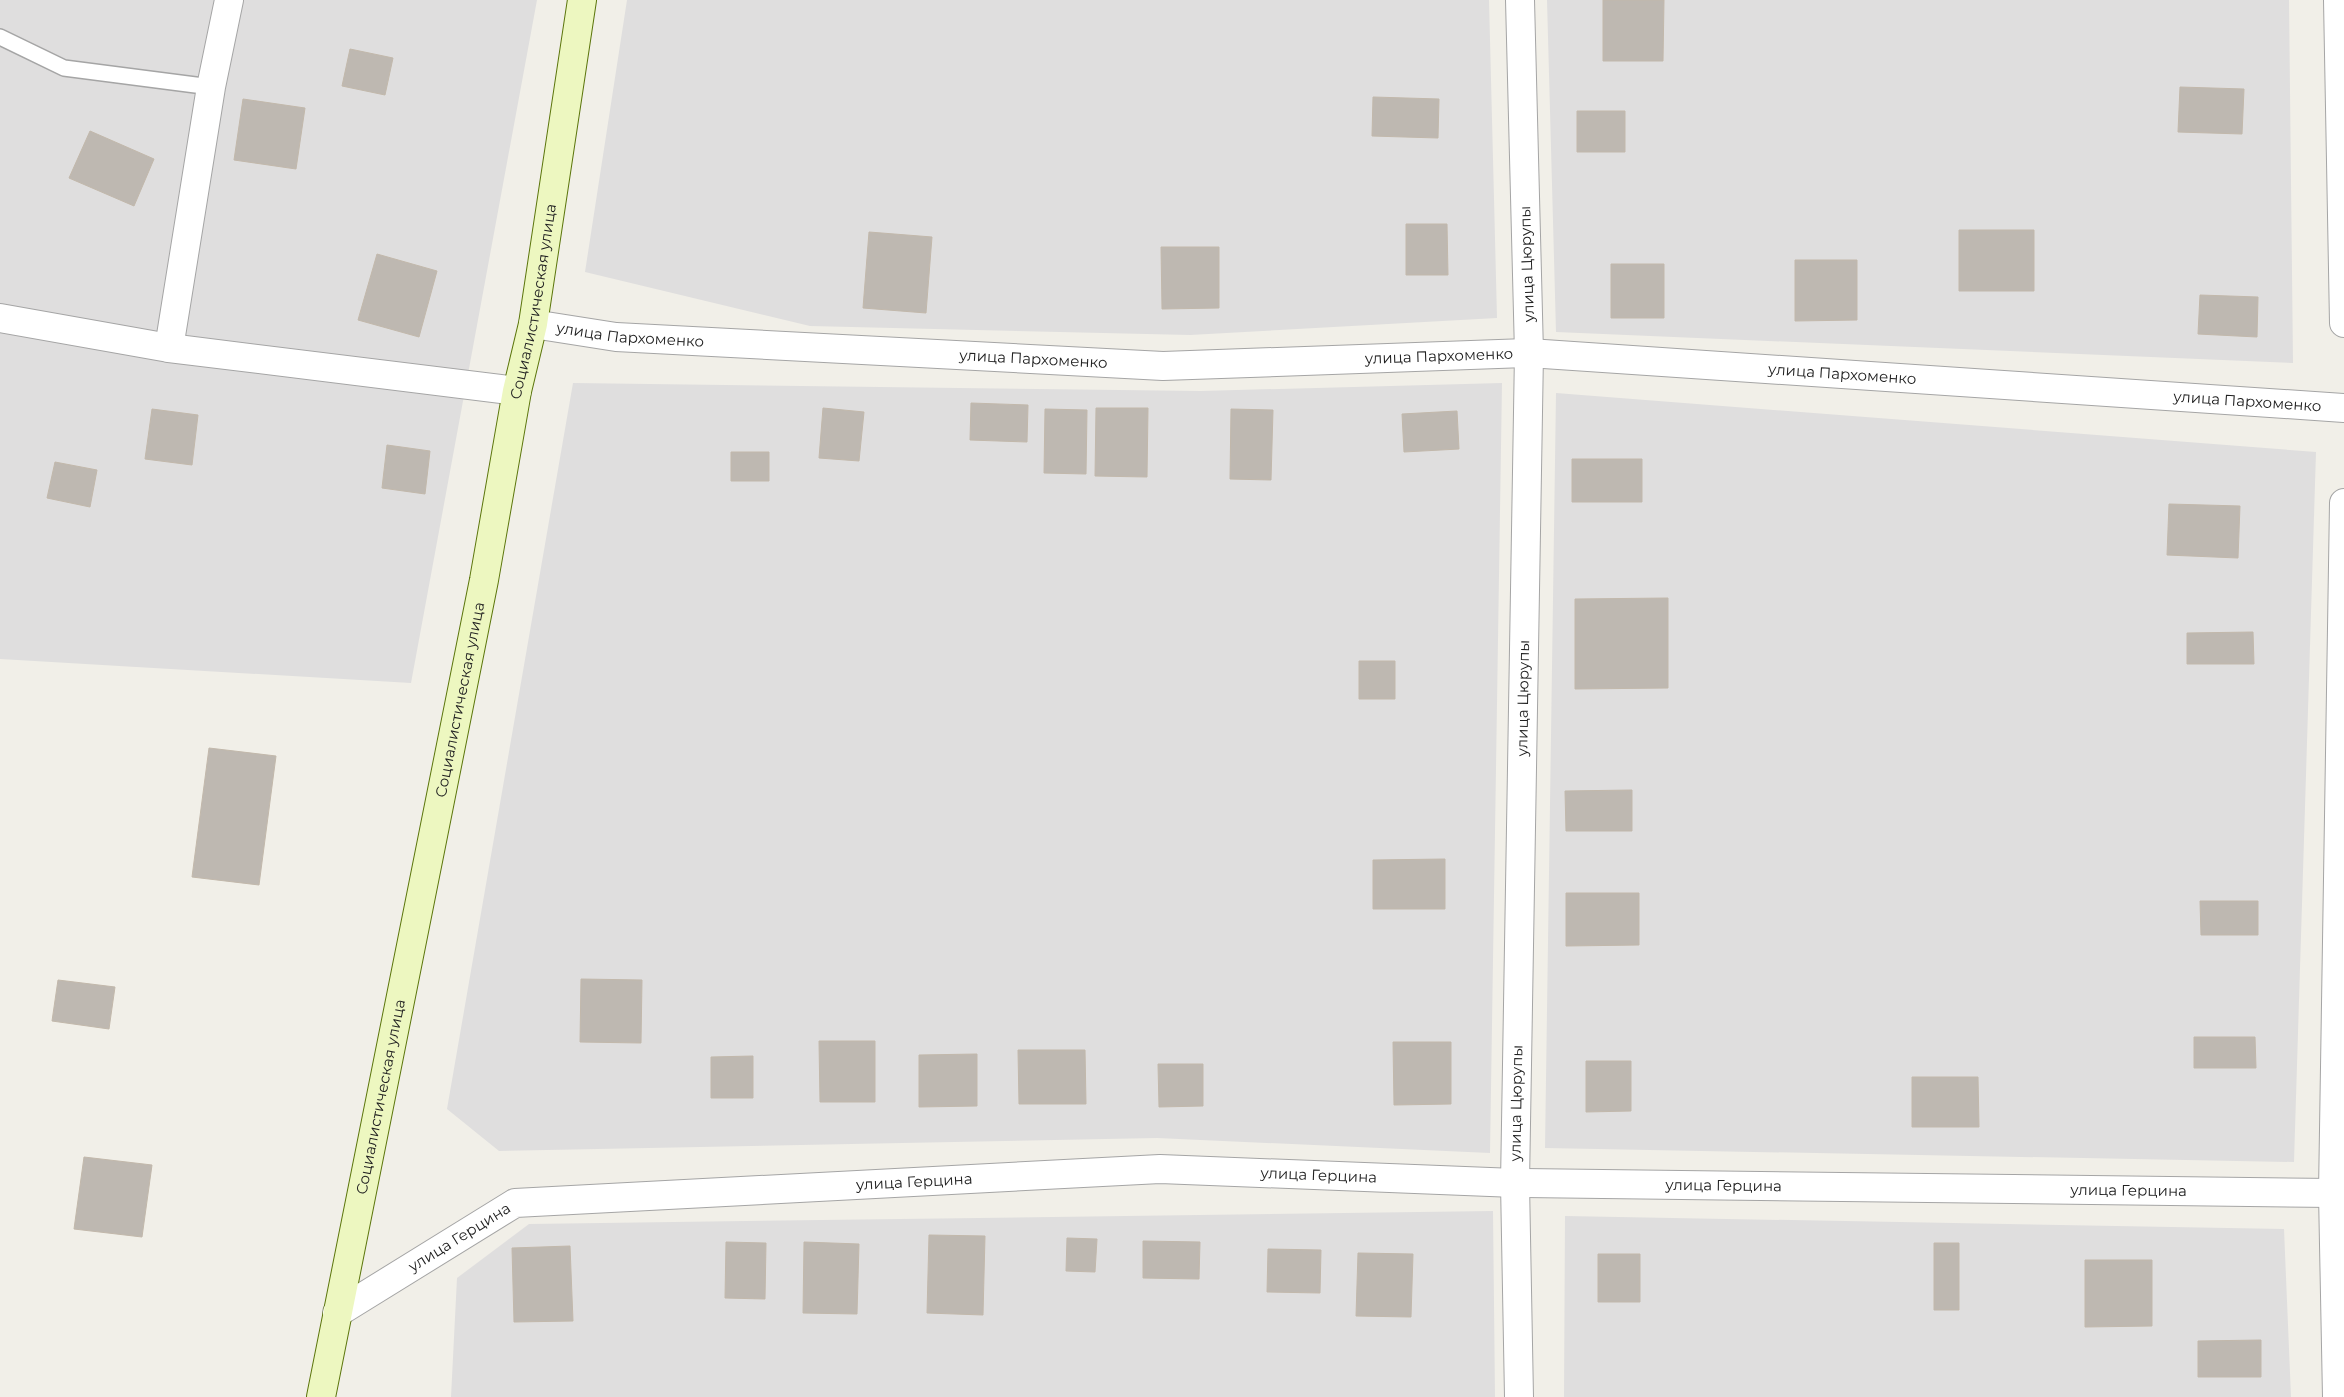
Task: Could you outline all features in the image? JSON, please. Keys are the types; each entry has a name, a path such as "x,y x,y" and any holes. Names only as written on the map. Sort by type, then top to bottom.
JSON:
{"street":[{"path":"169,348 211,87 229,0"},
{"name":"Социалистическая улица","path":"321,1397 482,590 517,391 534,324 582,0"},
{"name":"улица Цюрупы","path":"1519,1397 1515,1183 1529,353 1520,0"},
{"path":"2338,0 2344,323"},
{"path":"0,318 169,348 517,391"},
{"name":"улица Пархоменко","path":"534,324 616,337 1163,366 1529,353 2344,408"},
{"path":"2337,1397 2332,1193 2344,502"},
{"name":"улица Герцина","path":"337,1313 515,1203 1160,1169 1515,1183 2332,1193"}],"lane":[{"path":"0,37 64,68 211,87"}],"shaded area":[{"path":"0,0 537,0 411,683 0,659"},
{"path":"627,0 1489,0 1497,318 1190,335 810,326 585,272"},
{"path":"1547,0 2289,0 2293,363 1556,332"},
{"path":"573,383 1201,391 1502,383 1490,1153 1157,1138 499,1151 447,1109"},
{"path":"1556,393 2316,452 2294,1162 1545,1148"},
{"path":"1493,1211 1495,1397 451,1397 457,1278 529,1224"},
{"path":"1565,1216 2284,1229 2291,1397 1564,1397"}],"building":[{"path":"1603,0 1664,0 1663,61 1603,61"},
{"path":"350,49 393,58 385,95 342,86"},
{"path":"2180,87 2244,89 2242,134 2178,132"},
{"path":"1373,97 1439,99 1438,138 1372,136"},
{"path":"243,99 305,108 296,169 234,160"},
{"path":"1577,111 1625,111 1625,152 1577,152"},
{"path":"90,131 154,159 134,206 69,178"},
{"path":"1406,224 1447,224 1448,275 1406,275"},
{"path":"1959,230 2034,230 2034,291 1959,291"},
{"path":"869,232 932,237 926,313 863,308"},
{"path":"1161,247 1219,247 1219,308 1162,309"},
{"path":"377,254 437,271 419,337 358,320"},
{"path":"1795,260 1857,260 1857,320 1795,321"},
{"path":"1611,264 1664,264 1664,318 1611,318"},
{"path":"2200,295 2258,297 2257,337 2198,334"},
{"path":"971,403 1028,405 1027,442 970,440"},
{"path":"823,408 864,412 859,461 819,458"},
{"path":"1096,408 1148,408 1147,477 1095,476"},
{"path":"152,409 198,415 192,465 145,459"},
{"path":"1045,409 1087,410 1086,474 1044,473"},
{"path":"1231,409 1273,410 1271,480 1230,479"},
{"path":"1457,411 1459,449 1404,452 1402,414"},
{"path":"387,445 430,451 425,494 382,488"},
{"path":"731,452 769,452 769,481 731,481"},
{"path":"1572,459 1642,459 1642,502 1572,502"},
{"path":"55,462 97,470 90,507 47,498"},
{"path":"2169,504 2240,506 2238,558 2167,555"},
{"path":"1668,598 1668,688 1575,689 1575,599"},
{"path":"2253,632 2254,664 2187,664 2187,633"},
{"path":"1359,661 1395,661 1395,699 1359,699"},
{"path":"209,748 276,756 259,885 192,877"},
{"path":"1632,790 1632,831 1566,831 1565,791"},
{"path":"1445,859 1445,909 1373,909 1373,860"},
{"path":"1566,893 1639,893 1639,945 1566,946"},
{"path":"2200,901 2258,901 2258,935 2201,935"},
{"path":"581,979 642,980 641,1043 580,1042"},
{"path":"58,980 115,987 109,1029 52,1021"},
{"path":"2194,1037 2255,1037 2256,1068 2194,1068"},
{"path":"819,1041 875,1041 875,1102 820,1102"},
{"path":"1393,1042 1451,1042 1451,1104 1394,1105"},
{"path":"1018,1050 1085,1050 1086,1104 1019,1104"},
{"path":"977,1054 977,1106 919,1107 919,1055"},
{"path":"753,1056 753,1098 711,1098 711,1057"},
{"path":"1586,1061 1631,1061 1631,1111 1586,1112"},
{"path":"1158,1064 1203,1064 1203,1106 1159,1107"},
{"path":"1912,1077 1978,1077 1979,1127 1912,1127"},
{"path":"84,1157 152,1165 142,1237 74,1229"},
{"path":"929,1235 985,1236 983,1315 927,1313"},
{"path":"1067,1238 1097,1239 1095,1272 1066,1271"},
{"path":"1143,1241 1200,1242 1199,1279 1143,1278"},
{"path":"726,1242 766,1243 765,1299 725,1298"},
{"path":"804,1242 859,1244 857,1314 803,1313"},
{"path":"1934,1243 1959,1243 1959,1310 1934,1310"},
{"path":"570,1246 573,1321 514,1322 512,1248"},
{"path":"1268,1249 1321,1250 1320,1293 1267,1292"},
{"path":"1358,1253 1413,1254 1411,1317 1356,1316"},
{"path":"1598,1254 1640,1254 1640,1302 1598,1302"},
{"path":"2085,1260 2152,1260 2152,1326 2085,1327"},
{"path":"2261,1340 2261,1377 2198,1377 2198,1341"}]}
